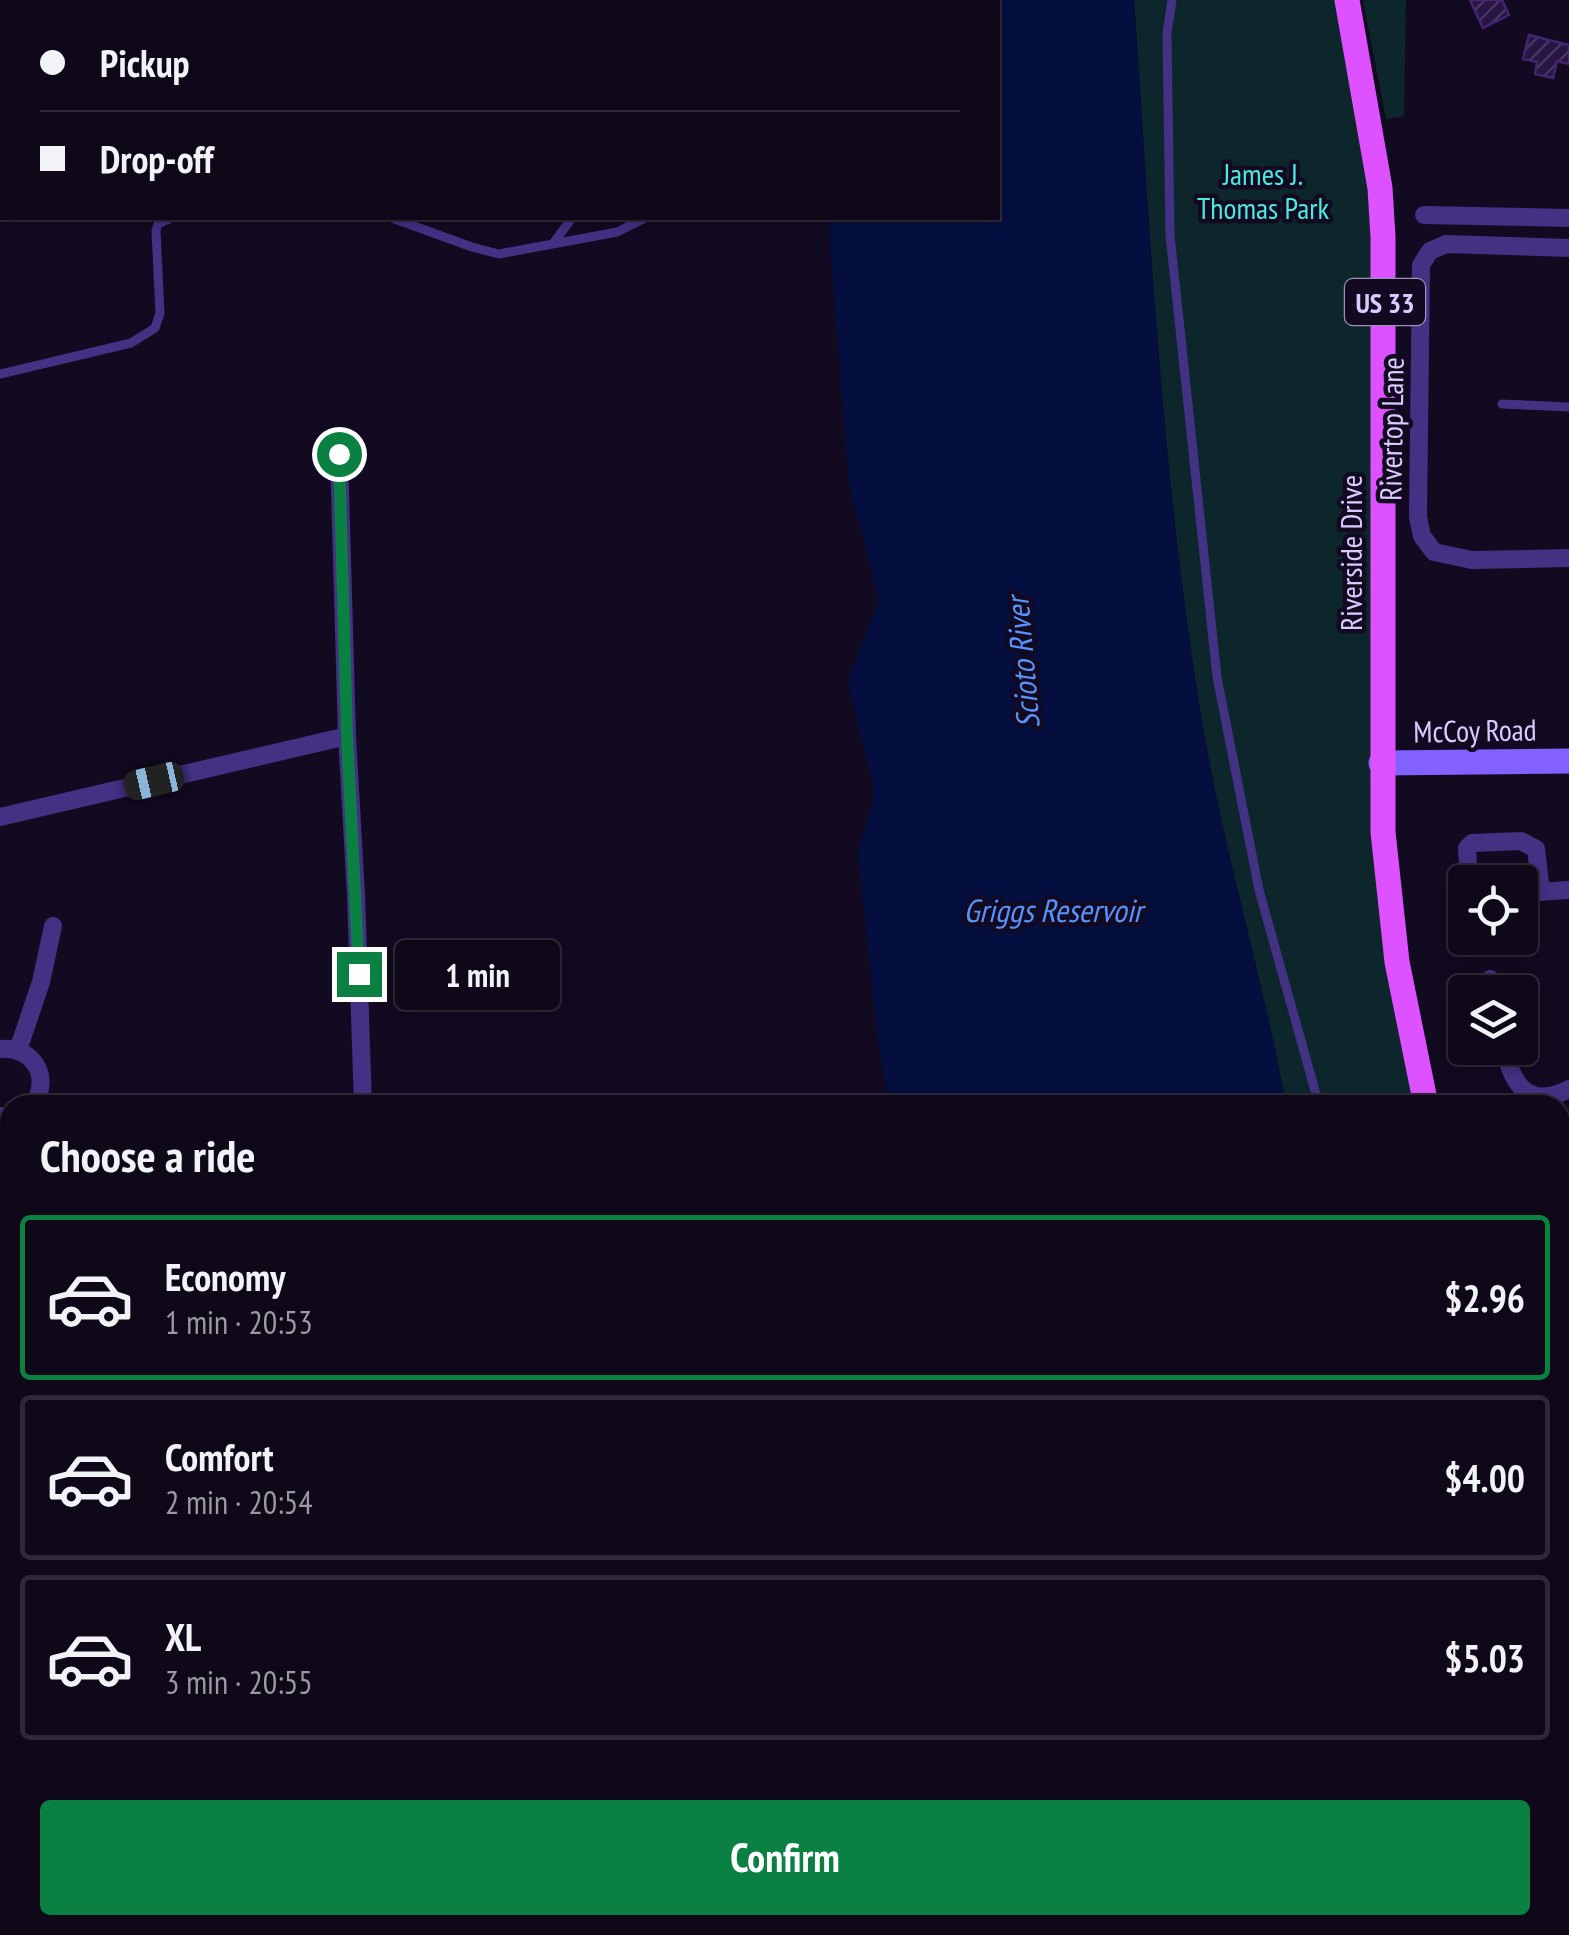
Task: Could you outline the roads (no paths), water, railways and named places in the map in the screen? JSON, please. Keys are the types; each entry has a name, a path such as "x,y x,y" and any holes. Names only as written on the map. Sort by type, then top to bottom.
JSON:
{"main road":[{"name":"Riverside Drive","path":"1347,0 1380,188 1384,237 1381,763 1388,893 1397,962 1424,1095"},
{"name":"McCoy Road","path":"1381,763 1569,761"}],"street":[{"path":"1424,215 1569,218"},
{"name":"Rivertop Lane","path":"1569,248 1446,244 1430,251 1421,266 1418,518 1422,536 1434,552 1472,560 1569,558"},
{"path":"339,454 363,1095"},
{"path":"0,817 347,736"},
{"path":"1468,865 1468,848 1472,844 1521,841 1536,849 1537,865"},
{"path":"1538,870 1540,892 1569,890"},
{"path":"39,1095 40,1070 34,1061 9,1050 40,982 53,926"},
{"path":"1508,1065 1525,1092 1538,1095"}],"lane":[{"path":"1172,0 1167,33 1170,236 1217,677 1258,890 1315,1095"},
{"path":"0,374 131,343 155,328 160,303 156,231 158,224 167,220"},
{"path":"397,220 499,254 617,232 642,220"},
{"path":"555,241 571,220"},
{"path":"1502,404 1569,407"}],"water":[{"name":"Griggs Reservoir","path":"1000,0 1134,0 1160,373 1191,652 1215,789 1284,1095 887,1095 858,853 875,793 848,681 879,600 849,484 828,220 1000,220"}],"park label":[{"name":"James J. Thomas Park","path":"1263,190"}],"water label":[{"name":"Scioto River","path":"1022,663"}]}
